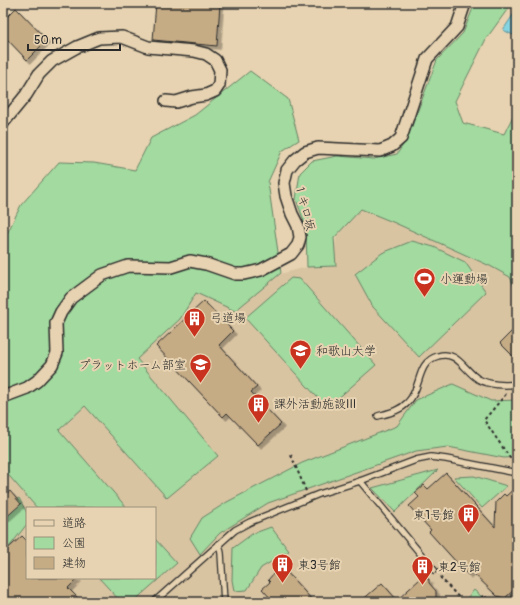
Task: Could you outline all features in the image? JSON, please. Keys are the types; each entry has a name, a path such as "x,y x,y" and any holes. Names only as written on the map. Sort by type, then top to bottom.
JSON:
{"street":[{"name":"１キロ坂","path":"3,398 27,388 37,381 52,365 57,353 56,323 61,312 71,298 102,275 128,266 171,267 190,261 206,264 235,274 244,274 261,270 292,254 298,245 300,236 298,226 286,196 284,183 287,170 295,160 305,152 318,148 380,151 392,146 401,138 428,58 457,27 464,3"},
{"path":"3,123 26,95 39,74 52,61 77,47 99,38 122,37 148,47 206,54 215,60 220,70 219,85 215,91 206,96 192,97 176,102 166,101"}],"lane":[{"path":"378,416 393,412 408,402 417,388 426,362 440,355 449,355 457,359 477,378 485,382 496,384 515,384"},
{"path":"154,602 235,530 250,522 319,494 416,460 431,457 512,472 517,471"},
{"path":"360,480 434,570"},
{"path":"219,544 225,601"}],"path":[{"path":"515,384 484,420 512,461 517,461"},
{"path":"291,455 306,491"},
{"path":"434,570 463,602"},
{"path":"477,602 484,595 490,602"}],"shaded area":[{"name":"和歌山大学","path":"517,149 517,602 3,602 3,434 187,283 245,283 307,267 333,266 341,197"}],"green space":[{"path":"475,3 512,3 486,39 455,101 463,123 504,134 517,108 517,293 510,277 490,266 361,209 334,238 336,266 307,267 306,227 296,199 300,173 312,161 337,156 374,159 397,154 407,139 437,60 463,33"},
{"path":"250,71 288,99 299,140 282,151 268,182 281,273 235,311 196,293 180,319 137,359 218,456 167,498 85,406 59,430 126,507 36,507 3,469 3,242 21,205 59,162 94,163 135,170 151,138 195,115"},
{"name":"小運動場","path":"412,241 434,247 465,262 486,292 419,357 373,307 355,274 382,253"},
{"path":"291,278 300,279 376,365 327,408 245,318"},
{"path":"453,384 491,401 517,400 517,457 504,458 448,447 416,451 268,503 220,533 200,554 190,538 202,518 227,502 302,463 397,426 416,400"},
{"path":"438,470 395,512 372,488"},
{"path":"474,476 507,486 482,508 454,477"},
{"path":"19,498 26,511 26,525 3,555 3,507"},
{"path":"271,527 289,551 261,568 247,590 234,591 232,580 233,548 252,534"},
{"path":"156,540 177,563 133,602 121,602 100,579 156,579"},
{"path":"474,590 488,602 468,602 466,599"}],"water":[{"path":"517,9 517,37 503,30"}],"building":[{"path":"156,3 220,4 217,46 153,40"},
{"path":"16,8 47,40 27,60 3,35 3,21"},
{"path":"204,301 233,331 219,345 257,387 251,392 281,424 258,445 227,413 223,417 156,346"},
{"path":"517,326 517,360 500,343"},
{"name":"東1号館","path":"446,473 495,527 496,502 504,494 506,496 517,486 517,587 505,598 497,596 471,571 468,575 429,532 431,530 409,506 419,497 415,493 424,485 428,489"},
{"path":"10,491 21,504 3,520 3,496"},
{"path":"22,536 26,540 26,579 77,579 68,588 82,602 3,602 3,553"},
{"name":"東3号館","path":"284,569 314,602 274,602 262,589 270,582 268,580 274,573 277,575"},
{"name":"東2号館","path":"420,579 429,579 429,583 436,591 436,602 360,602 382,583 397,600"}],"place":[{"name":"小運動場","path":"424,298"},
{"name":"弓道場","path":"194,338"},
{"name":"和歌山大学","path":"300,370"},
{"name":"プラットホーム部室","path":"201,384"},
{"name":"課外活動施設III","path":"259,424"},
{"name":"東1号館","path":"469,534"},
{"name":"東3号館","path":"282,584"},
{"name":"東2号館","path":"422,586"}]}
